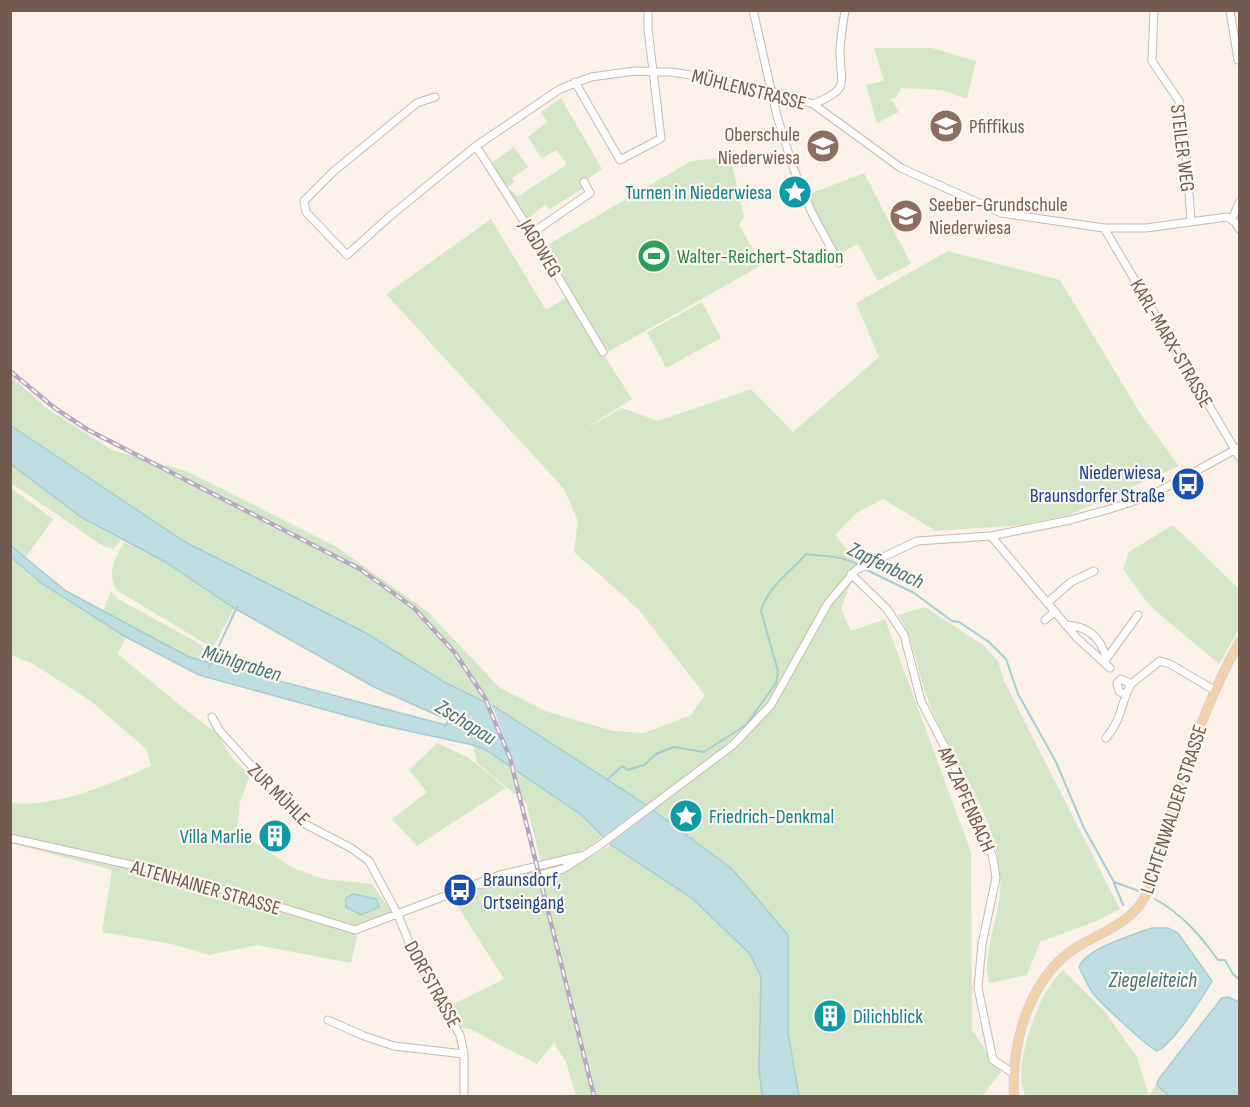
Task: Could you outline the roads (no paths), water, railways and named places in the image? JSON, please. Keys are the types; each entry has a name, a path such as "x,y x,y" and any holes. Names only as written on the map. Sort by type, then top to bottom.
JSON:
{"main road":[{"name":"LICHTENWALDER STRASSE","path":"1014,1096 1012,1073 1025,1018 1046,976 1066,954 1120,925 1144,898 1190,752 1214,690 1239,641"}],"street":[{"path":"575,82 620,160 661,138 652,71 648,10"},
{"path":"753,10 772,92 793,167 811,211 839,262"},
{"path":"813,104 836,93 842,83 840,50 845,10"},
{"name":"STEILER WEG","path":"1154,10 1152,61 1179,100 1186,152 1191,221"},
{"path":"1230,11 1239,60"},
{"name":"MÜHLENSTRASSE","path":"435,97 417,103 334,171 305,199 303,206 306,212 347,255 389,217 476,146 546,98 575,82 608,74 652,71 723,80 813,104 901,168 981,207 1001,213 1104,228 1146,228 1222,217 1232,219"},
{"name":"JAGDWEG","path":"476,146 532,233 603,352"},
{"path":"532,233 590,193 584,182"},
{"path":"1239,201 1232,219 1239,230"},
{"name":"KARL-MARX-STRASSE","path":"1104,228 1237,449 1239,458"},
{"path":"853,572 917,541 991,536 1070,520 1152,495 1237,449"},
{"path":"991,536 1066,625 1105,659"},
{"path":"1047,603 1071,582 1094,571"},
{"name":"ALTENHAINER STRASSE","path":"10,838 176,875 358,930 500,875 587,854 600,845 733,745 762,716 795,665 828,603 853,572"},
{"name":"AM ZAPFENBACH","path":"853,572 887,609 904,636 921,701 971,798 993,858 996,878 982,944 978,988 993,1060 1012,1073"},
{"path":"1045,620 1054,612"},
{"path":"1105,659 1138,615"},
{"path":"1066,625 1086,629 1099,642 1110,668"},
{"path":"1106,738 1124,709 1125,695 1131,684 1160,661 1170,663 1214,690"},
{"path":"1125,695 1119,691 1117,683 1121,680 1131,684"},
{"name":"ZUR MÜHLE","path":"212,717 226,739 303,823 351,848 369,861 398,915"},
{"name":"DORFSTRASSE","path":"398,915 415,957 459,1031 464,1054 464,1096"},
{"name":"DORFSTRASSE","path":"328,1020 394,1046 464,1054"}],"water":[{"name":"Zschopau","path":"10,425 185,542 366,633 444,682 495,707 642,802 732,869 788,935 788,1033 799,1096 762,1096 759,1069 761,977 750,954 692,898 611,845 583,816 486,750 473,745 381,725 199,675 126,637 41,583 11,557 11,546 66,591 189,657 446,725 448,720 374,687 234,608 167,563 81,517 11,464"},
{"path":"353,894 376,899 379,907 361,915 346,907 346,898"},
{"name":"Ziegeleiteich","path":"1152,928 1168,928 1178,933 1212,981 1179,1030 1157,1051 1135,1034 1096,997 1079,967 1083,960 1100,948"},
{"name":"Ziegeleiteich","path":"1228,997 1239,1002 1239,1096 1169,1096 1157,1085 1158,1080 1222,998"}],"waterway":[{"path":"1197,10 1217,10"},
{"name":"Zapfenbach","path":"607,780 622,766 628,770 644,765 656,754 674,747 704,752 746,725 776,683 778,671 761,611 768,594 806,554 841,558 860,566"},
{"name":"Zapfenbach","path":"865,569 914,593 952,621 959,622 989,642 1006,659 1018,694 1056,762 1084,828 1114,882 1139,891"},
{"name":"Mühlgraben","path":"209,667 237,607"},
{"path":"1114,883 1123,905"},
{"name":"Zapfenbach","path":"1155,899 1174,911 1190,926 1218,960 1225,960 1233,974 1240,980"}],"railway":[{"path":"10,371 56,409 88,430 360,569 414,608 455,653 485,698 510,758 594,1096"}],"place":[{"name":"Pfiffikus","path":"946,126"},
{"name":"Oberschule Niederwiesa","path":"823,146"},
{"name":"Turnen in Niederwiesa","path":"795,192"},
{"name":"Seeber-Grundschule Niederwiesa","path":"906,216"},
{"name":"Walter-Reichert-Stadion","path":"654,256"},
{"name":"Niederwiesa, Braunsdorfer Straße","path":"1188,484"},
{"name":"Friedrich-Denkmal","path":"686,816"},
{"name":"Villa Marlie","path":"275,836"},
{"name":"Braunsdorf, Ortseingang","path":"460,890"},
{"name":"Dilichblick","path":"830,1016"}]}
